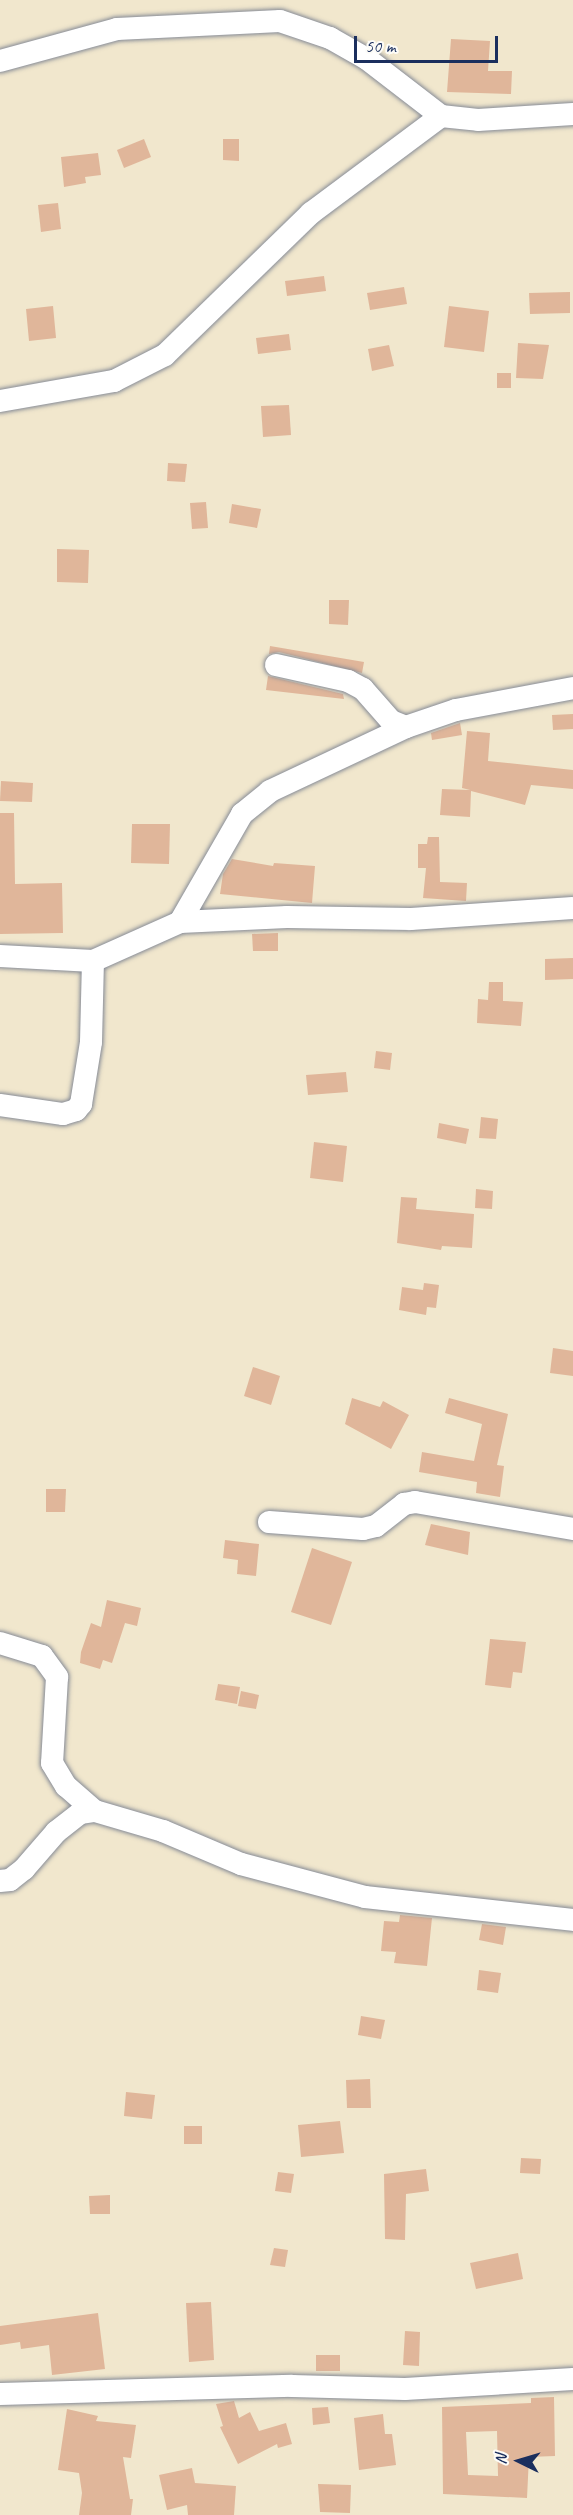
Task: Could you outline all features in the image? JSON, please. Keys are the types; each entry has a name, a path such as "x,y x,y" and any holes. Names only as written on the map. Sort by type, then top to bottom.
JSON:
{"street":[{"path":"0,61 117,28 280,21 330,38 367,59 441,116 478,120 573,114"},
{"path":"0,400 114,381 165,355 311,213 441,116"},
{"path":"276,665 348,681 363,689 391,721 406,727"},
{"path":"180,922 242,814 270,791 406,727 456,710 573,688"},
{"path":"0,956 93,962 180,922 287,917 411,919 573,909"},
{"path":"0,1105 63,1114 76,1110 81,1104 91,1042 93,962"},
{"path":"269,1522 363,1529 376,1526 404,1504 415,1502 573,1529"},
{"path":"0,1643 42,1656 57,1677 52,1763 66,1786 95,1811 163,1832 242,1864 365,1897 573,1920"},
{"path":"0,1881 10,1880 24,1869 56,1832 80,1813 95,1811"},
{"path":"0,2394 292,2386 405,2389 573,2379"}],"building":[{"path":"451,39 490,41 488,71 512,71 511,94 447,92"},
{"path":"144,139 151,157 124,168 117,150"},
{"path":"223,139 239,139 239,161 223,160"},
{"path":"98,153 101,175 85,177 86,183 64,187 61,157"},
{"path":"58,203 61,229 41,232 38,205"},
{"path":"324,276 326,291 287,296 285,281"},
{"path":"404,287 407,304 370,310 367,293"},
{"path":"570,292 570,313 530,314 529,293"},
{"path":"53,306 56,338 29,341 26,309"},
{"path":"449,306 489,311 484,352 444,347"},
{"path":"289,334 291,350 258,354 256,338"},
{"path":"518,343 549,345 543,379 516,378"},
{"path":"389,345 394,366 372,371 368,349"},
{"path":"497,373 511,373 511,388 497,388"},
{"path":"289,405 291,435 263,437 261,406"},
{"path":"168,463 187,464 185,482 167,481"},
{"path":"206,502 208,528 192,529 190,503"},
{"path":"232,504 261,509 257,528 229,523"},
{"path":"57,549 89,550 88,583 57,582"},
{"path":"329,600 349,600 348,625 329,624"},
{"path":"270,646 364,662 362,673 279,652 269,654"},
{"path":"268,676 343,694 344,699 266,690"},
{"path":"573,714 573,729 553,730 552,715"},
{"path":"460,723 462,735 432,740 431,733"},
{"path":"467,731 490,733 488,761 573,770 573,789 531,785 525,805 471,791 470,817 440,815 442,789 470,790 462,788"},
{"path":"1,781 33,783 32,802 0,801"},
{"path":"0,813 14,813 15,884 62,883 63,933 0,934"},
{"path":"132,824 170,824 169,864 131,863"},
{"path":"428,837 439,837 440,882 467,883 466,901 423,898 426,868 418,868 418,844 427,844"},
{"path":"232,859 273,866 274,863 315,866 312,903 220,894 223,874"},
{"path":"278,933 278,951 253,951 252,934"},
{"path":"573,958 573,979 545,980 545,959"},
{"path":"489,982 503,982 503,1001 523,1002 521,1026 477,1023 478,999 488,1000"},
{"path":"376,1051 392,1053 390,1070 374,1068"},
{"path":"346,1072 348,1092 308,1095 306,1075"},
{"path":"481,1117 498,1119 496,1139 479,1138"},
{"path":"439,1123 469,1129 466,1144 437,1138"},
{"path":"314,1142 347,1146 343,1182 310,1178"},
{"path":"476,1189 493,1191 492,1209 475,1208"},
{"path":"401,1197 417,1198 416,1209 474,1214 472,1248 442,1246 441,1250 397,1243"},
{"path":"424,1283 439,1285 436,1308 427,1307 426,1315 399,1310 402,1287 423,1290"},
{"path":"553,1348 573,1351 573,1376 550,1373"},
{"path":"253,1367 280,1376 271,1405 244,1396"},
{"path":"352,1398 380,1407 383,1401 409,1415 391,1449 345,1424"},
{"path":"449,1398 508,1414 497,1465 504,1466 500,1497 476,1493 477,1482 419,1472 422,1452 474,1461 482,1424 445,1413"},
{"path":"46,1489 66,1489 65,1512 46,1512"},
{"path":"431,1524 470,1532 468,1555 425,1545"},
{"path":"225,1540 259,1544 256,1576 237,1574 238,1560 223,1558"},
{"path":"312,1548 352,1562 331,1625 291,1612"},
{"path":"107,1600 141,1608 137,1626 125,1623 112,1663 103,1660 100,1669 80,1663 81,1652 91,1623 101,1627"},
{"path":"490,1639 526,1642 522,1673 513,1672 511,1688 485,1685"},
{"path":"218,1684 240,1687 237,1704 215,1700"},
{"path":"241,1691 259,1695 256,1709 238,1706"},
{"path":"400,1915 432,1918 427,1966 394,1963 396,1952 381,1951 384,1921 399,1922"},
{"path":"482,1924 506,1927 503,1945 479,1940"},
{"path":"479,1970 501,1973 498,1993 477,1990"},
{"path":"361,2016 385,2020 381,2039 358,2035"},
{"path":"370,2079 371,2108 347,2108 346,2080"},
{"path":"126,2092 155,2095 152,2119 124,2116"},
{"path":"340,2121 344,2153 301,2157 298,2125"},
{"path":"184,2126 202,2126 202,2144 184,2144"},
{"path":"521,2158 541,2159 540,2174 520,2173"},
{"path":"426,2169 429,2191 406,2194 405,2240 385,2239 384,2174"},
{"path":"278,2172 294,2174 291,2193 275,2191"},
{"path":"110,2195 110,2214 90,2214 89,2196"},
{"path":"274,2248 288,2250 285,2267 270,2265"},
{"path":"518,2253 523,2279 476,2289 470,2263"},
{"path":"211,2302 214,2360 189,2362 186,2303"},
{"path":"98,2313 105,2369 52,2375 49,2345 21,2349 20,2342 0,2345 0,2326"},
{"path":"405,2331 420,2332 419,2366 403,2365"},
{"path":"316,2355 340,2355 340,2371 316,2371"},
{"path":"554,2397 555,2456 529,2457 527,2498 443,2494 442,2407 531,2403 531,2398","holes":["497,2431 498,2476 468,2475 466,2432"]},
{"path":"234,2401 239,2418 250,2412 259,2431 286,2423 292,2444 278,2448 277,2444 238,2464 220,2427 223,2426 216,2404"},
{"path":"328,2407 330,2423 313,2425 312,2408"},
{"path":"67,2409 98,2416 96,2421 136,2425 131,2458 123,2457 130,2499 133,2499 131,2515 79,2515 82,2493 79,2473 58,2470"},
{"path":"383,2414 385,2434 392,2434 396,2465 359,2470 354,2418"},
{"path":"192,2468 195,2483 236,2486 234,2515 188,2515 187,2505 167,2510 159,2475"},
{"path":"318,2484 351,2485 350,2513 320,2512"}]}
